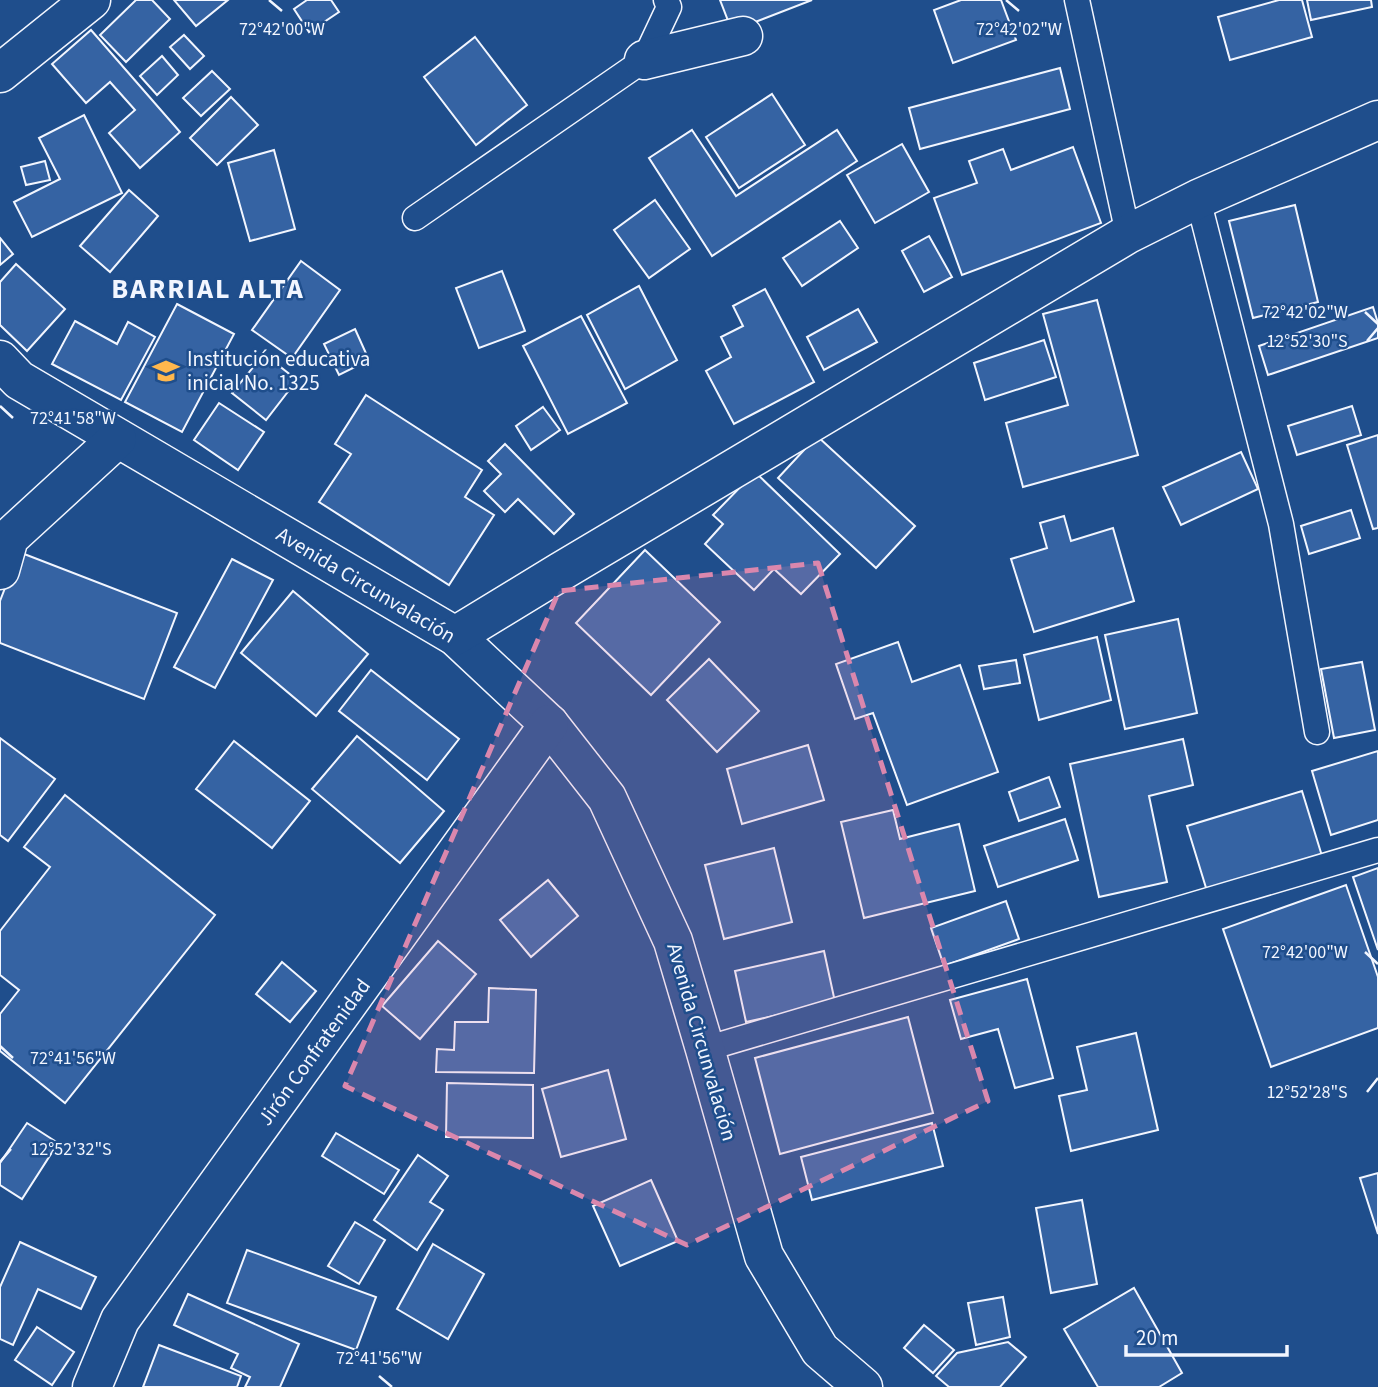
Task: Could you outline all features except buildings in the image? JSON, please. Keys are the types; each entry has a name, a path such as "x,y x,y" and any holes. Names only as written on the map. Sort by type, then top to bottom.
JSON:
{"street":[{"path":"0,73 91,0"},
{"path":"644,60 743,36"},
{"path":"455,636 1128,234 1198,199 1377,124"},
{"name":"Avenida Circunvalación","path":"0,360 19,380 455,636 549,724 607,798 673,941 764,1256 820,1350 863,1387"},
{"path":"0,570 9,538 117,439"},
{"name":"Jirón Confratenidad","path":"92,1387 120,1320 549,724"}],"lane":[{"path":"415,218 644,60 669,6 666,0"},
{"path":"1077,0 1128,234"},
{"path":"1198,199 1281,524 1317,732"},
{"path":"705,1049 1378,850"}],"highlighted area":[{"path":"818,563 988,1101 687,1245 345,1086 559,591"}],"place":[{"name":"Institución educativa inicial No. 1325","path":"166,371"}],"district":[{"name":"BARRIAL ALTA","path":"208,289"}]}
